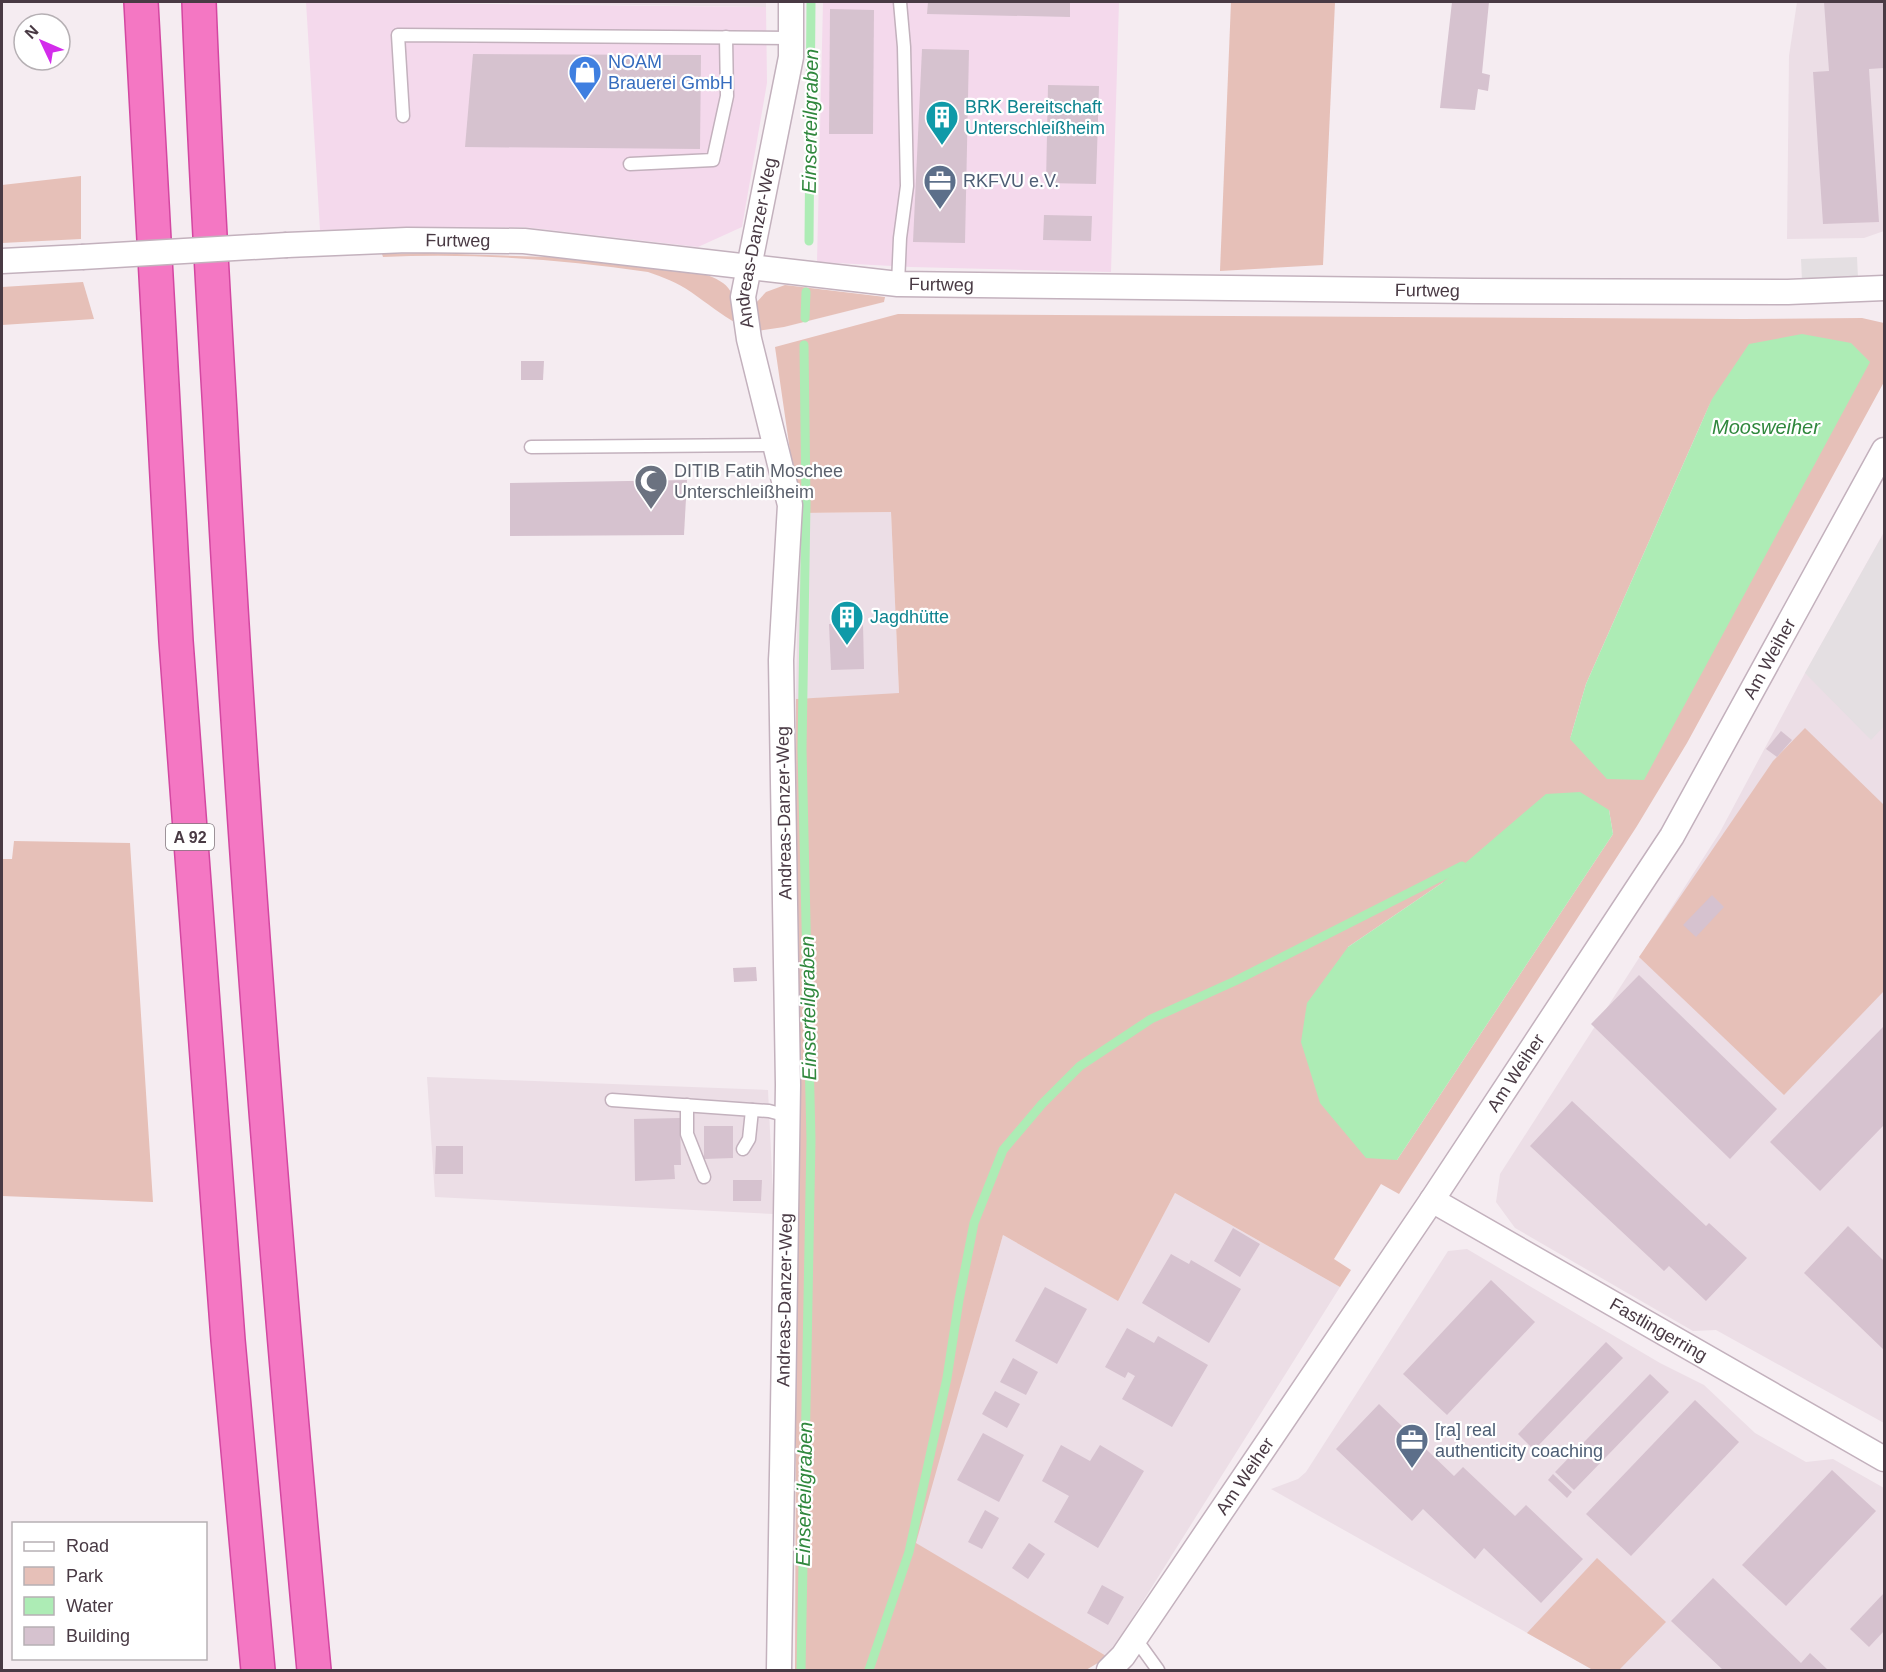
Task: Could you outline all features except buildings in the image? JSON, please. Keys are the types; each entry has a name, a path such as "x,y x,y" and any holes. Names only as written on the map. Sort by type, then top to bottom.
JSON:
{"highway":[{"name":"A 92","path":"141,2 176,641 228,1340 258,1671"},
{"path":"200,2 205,149 234,679 285,1366 314,1671"}],"street":[{"name":"Andreas-Danzer-Weg","path":"779,1671 788,1116 781,660 790,505 749,339 743,297 791,57 791,2"},
{"name":"Furtweg","path":"2,261 407,240 524,240 898,284 1464,291 1883,290"},
{"name":"Am Weiher","path":"1109,1671 1135,1638 1432,1200 1672,836 1884,450"},
{"name":"Fastlingerring","path":"1432,1200 1884,1459"}],"lane":[{"path":"898,284 900,238 907,186 904,47 900,2"},
{"path":"403,116 398,35 791,38"},
{"path":"630,164 713,160 727,96 726,37"},
{"path":"531,447 775,445"},
{"path":"612,1100 752,1110 788,1116"},
{"path":"687,1105 687,1134 705,1177"},
{"path":"743,1149 749,1139 752,1110"},
{"path":"1135,1638 1158,1671"}],"shaded area":[{"path":"306,2 766,7 767,83 742,227 698,247 523,227 320,230"},
{"path":"766,2 766,7 501,3"},
{"path":"823,2 1119,2 1111,272 911,267 817,262"},
{"path":"1797,2 1884,2 1884,231 1864,238 1787,239 1789,56"},
{"path":"1857,257 1858,278 1802,281 1801,259"},
{"path":"891,512 899,694 796,699 799,513"},
{"path":"1884,532 1884,1423 1716,1330 1693,1331 1515,1228 1496,1202 1500,1174 1720,832"},
{"path":"1881,538 1884,542 1884,726 1871,740 1805,673"},
{"path":"427,1077 768,1090 774,1214 435,1197"},
{"path":"1175,1193 1340,1287 1108,1657 915,1543 1003,1235 1117,1300"},
{"path":"1467,1249 1660,1363 1704,1385 1755,1433 1806,1462 1833,1459 1884,1488 1884,1670 1593,1670 1271,1489 1298,1479 1306,1472 1448,1251"}],"green space":[{"path":"1231,2 1335,2 1323,265 1220,271"},
{"path":"81,176 81,239 2,243 2,185"},
{"path":"427,253 548,257 707,275 723,283 732,293 738,324 681,286 648,272 516,258 383,257 382,254"},
{"path":"83,282 94,319 2,325 2,287"},
{"path":"785,285 885,297 884,302 784,327 757,331 755,304 766,292"},
{"path":"898,314 1862,318 1884,323 1884,382 1687,743 1637,826 1399,1194 1381,1184 1334,1259 1351,1270 1340,1287 1175,1193 1118,1301 1003,1235 916,1543 1108,1657 1086,1670 795,1670 796,699 899,693 891,512 799,513 775,347","holes":["1712,399 1570,739 1586,684","1609,810 1613,834 1397,1160 1348,947 1442,883"]},
{"path":"1805,728 1884,805 1884,991 1784,1095 1639,957 1773,761"},
{"path":"14,841 130,843 153,1202 2,1196 2,859 12,859"},
{"path":"1597,1558 1666,1622 1619,1670 1593,1670 1527,1633"}],"water":[{"name":"Moosweiher","path":"1802,334 1851,343 1870,362 1644,780 1607,779 1570,739 1586,684 1712,399 1749,344"},
{"path":"1580,792 1609,810 1613,834 1397,1160 1366,1158 1320,1103 1301,1042 1307,1003 1348,947 1442,883 1546,794"}],"waterway":[{"name":"Einserteilgraben","path":"809,241 811,2"},
{"path":"805,318 806,292"},
{"name":"Einserteilgraben","path":"801,1670 811,1140 802,749 806,503 804,345"},
{"path":"869,1670 909,1552 947,1378 974,1223 1003,1150 1042,1104 1080,1066 1151,1019 1235,981 1462,866"}],"place":[{"name":"NOAM Brauerei GmbH","path":"585,101"},
{"name":"BRK Bereitschaft Unterschleißheim","path":"942,146"},
{"name":"RKFVU e.V.","path":"940,210"},
{"name":"DITIB Fatih Moschee Unterschleißheim","path":"651,510"},
{"name":"Jagdhütte","path":"847,646"},
{"name":"[ra] real authenticity coaching","path":"1412,1469"}]}
